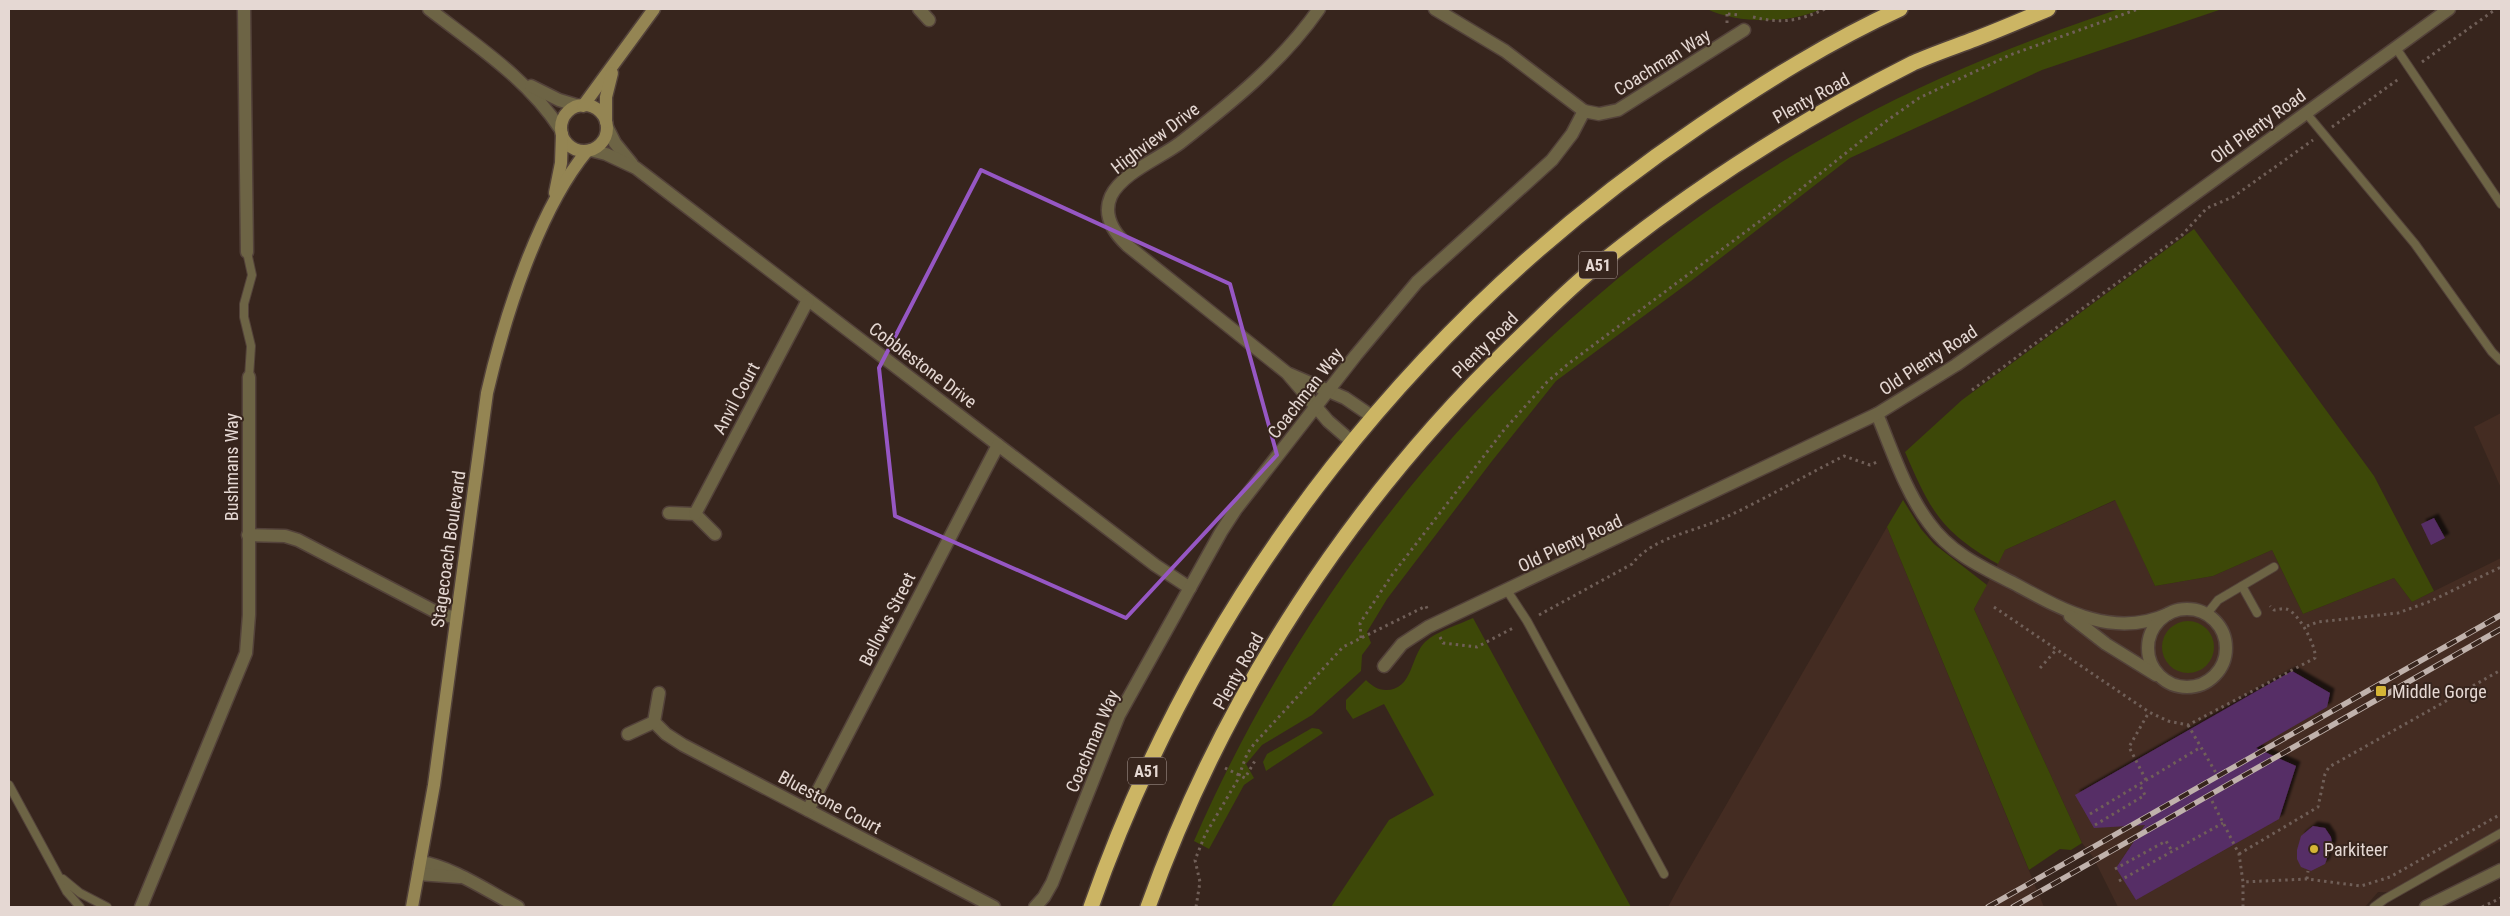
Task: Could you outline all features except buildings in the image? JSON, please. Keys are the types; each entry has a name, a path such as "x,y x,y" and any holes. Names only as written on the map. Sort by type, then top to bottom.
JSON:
{"highway":[{"name":"Plenty Road","path":"1091,907 1164,733 1213,640 1280,537 1351,441 1440,342 1510,274 1565,226 1630,175 1752,91 1818,50 1900,9"},
{"name":"Plenty Road","path":"1148,907 1182,821 1263,660 1320,571 1354,523 1440,419 1488,368 1589,272 1647,226 1767,145 1916,62 2048,9"}],"street":[{"name":"Bushmans Way","path":"244,9 247,252"},
{"path":"429,9 524,83 548,110 562,132"},
{"path":"613,68 606,97 606,124 600,144 588,151 574,149 564,140 562,132 562,123 568,112 581,106 613,68 629,42 654,9"},
{"path":"919,9 929,20"},
{"name":"Highview Drive","path":"1320,9 1282,54 1240,94 1178,144 1122,181 1111,195 1108,208 1112,227 1128,246 1287,373 1328,421 1351,441"},
{"path":"1435,9 1505,51 1584,111"},
{"name":"Old Plenty Road","path":"1384,666 1402,644 1434,624 1508,592 1877,414 1956,364 2067,287 2448,9"},
{"name":"Coachman Way","path":"1035,907 1044,897 1052,883 1119,715 1190,588 1236,509 1328,391 1417,282 1552,160 1572,134 1584,111 1599,114 1618,110 1744,30"},
{"path":"524,83 559,100 597,110 606,124"},
{"name":"Cobblestone Drive","path":"606,124 614,143 636,168 1155,565 1190,588"},
{"name":"Stagecoach Boulevard","path":"553,205 560,163 562,132"},
{"name":"Cobblestone Drive","path":"588,151 606,154 636,168"},
{"name":"Stagecoach Boulevard","path":"412,907 434,785 489,385 498,344 511,306 553,205 573,168 588,151"},
{"name":"Anvil Court","path":"695,514 808,300"},
{"name":"Highview Drive","path":"1287,373 1345,398 1373,418"},
{"name":"Bushmans Way","path":"140,907 246,653 249,636 249,376"},
{"path":"1877,414 1920,510 1942,538 1975,564 2064,611 2106,644 2178,686 2193,687 2207,682 2221,668 2226,653 2224,635 2220,627 2206,614 2189,609 2168,614 2151,621 2127,624 2093,620 2064,611"},
{"name":"Bellows Street","path":"808,810 998,445"},
{"path":"669,513 695,514 715,534"},
{"path":"248,535 285,536 298,540 438,613 456,618"},
{"path":"2165,680 2152,666 2148,646 2154,628 2168,614"},
{"path":"628,734 654,722 658,693"},
{"name":"Bluestone Court","path":"654,722 666,734 683,745 994,907"},
{"path":"419,868 460,877 518,907"},
{"path":"2426,907 2501,870"}],"lane":[{"path":"2396,48 2501,204"},
{"path":"2306,113 2399,224 2492,352 2501,361"},
{"name":"Bushmans Way","path":"247,252 252,274 244,304 244,317 251,346 249,376"},
{"path":"2206,614 2218,600 2274,567"},
{"path":"2242,586 2256,614"},
{"path":"1508,592 1527,621 1664,874"},
{"path":"9,785 67,892 80,907"},
{"path":"2374,907 2501,833"},
{"path":"54,867 70,887 107,907"}],"path":[{"path":"1750,17 1769,21 1791,21 1804,19 1826,9"},
{"path":"1361,638 1360,623 1392,575 1504,430 1547,382 1568,364 1760,221 1919,98 2010,55 2138,9"},
{"path":"1972,390 2182,235 2207,208 2233,197 2496,9"},
{"path":"1728,14 1742,15"},
{"path":"1196,907 1200,882 1195,860 1205,835 1240,775 1254,744 1343,647 1426,606 1443,643 1477,647 1632,564 1641,553 1660,543 1724,518 1844,456 1870,465 1895,455"},
{"path":"2307,626 2318,622 2398,614 2431,601 2501,567"},
{"path":"1994,607 2150,712 2168,721 2188,726 2315,658 2316,652 2311,640 2295,614 2286,608 2272,610 2254,579"},
{"path":"2040,668 2057,649"},
{"path":"2239,854 2318,807 2325,774 2329,767 2501,670"},
{"path":"2146,780 2129,747 2150,712"},
{"path":"2188,726 2216,773"},
{"path":"2090,814 2200,747"},
{"path":"1211,761 1244,778 1256,759"},
{"path":"2095,825 2145,795 2139,784"},
{"path":"2212,801 2239,854 2243,882 2243,907"},
{"path":"2243,882 2307,879 2361,886 2390,877 2501,814"},
{"path":"2119,881 2223,823"},
{"path":"2114,869 2166,841 2172,851"},
{"path":"2307,879 2308,871"},
{"path":"2482,907 2501,898"}],"highlighted area":[{"path":"981,170 1230,284 1277,455 1126,618 895,516 879,368"}],"shaded area":[{"path":"2501,413 2501,488 2474,427"},
{"path":"2116,500 2155,586 2213,576 2272,550 2303,614 2394,578 2412,602 2501,558 2501,841 2405,893 2378,892 2365,907 2118,907 2093,857 2082,843 1974,609 2005,550"},
{"path":"1887,527 2044,907 1668,907 1681,883"}],"green space":[{"path":"1707,9 1821,9 1808,14 1779,20 1749,20 1720,14"},
{"path":"2119,9 2222,9 2042,70 1850,158 1691,281 1556,381 1492,461 1387,599 1367,632 1371,643 1362,655 1361,671 1312,715 1262,745 1246,764 1254,778 1244,785 1209,849 1194,841 1248,730 1311,623 1383,521 1463,426 1550,338 1644,258 1745,185 1852,122 1917,89 1983,60 2050,33"},
{"path":"2194,229 2374,476 2434,591 2412,602 2394,578 2303,614 2272,550 2213,576 2155,586 2115,500 2005,550 1998,564 1950,530 1930,504 1905,452 1962,400"},
{"path":"1903,500 1921,529 1934,544 1987,585 1974,609 2082,843 2071,850 2060,849 2029,870 1887,527"},
{"path":"1473,618 1631,907 1331,907 1389,820 1434,795 1384,704 1353,719 1346,709 1346,700 1366,680 1383,690 1395,689 1406,679 1420,648 1425,642 1442,631"},
{"path":"2188,621 2198,623 2206,629 2212,637 2214,647 2212,657 2206,665 2198,671 2188,673 2178,671 2170,665 2164,657 2162,647 2164,637 2170,629 2178,623"},
{"path":"1312,728 1319,729 1323,733 1266,771 1263,762 1267,754"}],"railway":[{"path":"1988,907 2501,615"},
{"path":"2013,907 2501,629"}],"place":[{"name":"Middle Gorge","path":"2381,691"},
{"name":"Parkiteer","path":"2314,849"}]}
